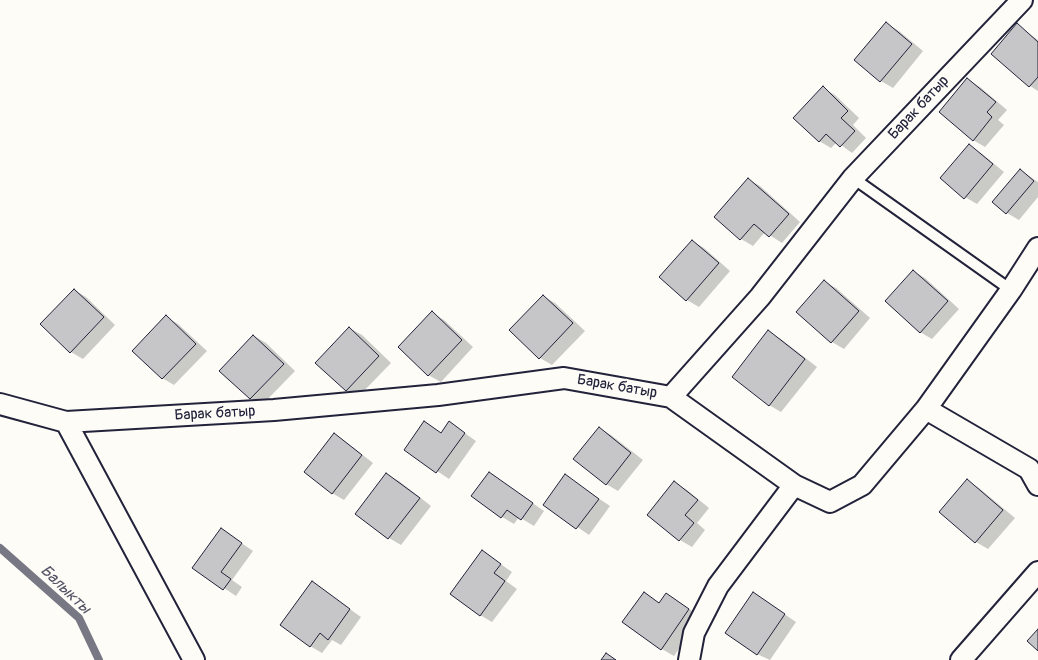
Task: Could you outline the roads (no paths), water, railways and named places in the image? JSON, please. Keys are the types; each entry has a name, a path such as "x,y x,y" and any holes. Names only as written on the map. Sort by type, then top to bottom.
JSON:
{"street":[{"name":"Барак батыр","path":"0,404 66,422 274,410 438,395 564,378 670,397 760,297 853,178 1022,0"},
{"path":"670,397 794,485 830,502 862,485 926,409 1011,290 1038,248"},
{"path":"926,409 1029,469 1038,485"},
{"path":"66,422 194,660"},
{"path":"689,660 694,633 718,586 794,485"},
{"path":"961,660 1038,572"}],"lane":[{"path":"853,178 1011,290"}],"waterway":[{"name":"Балыкты","path":"0,548 79,618 99,660"}]}
